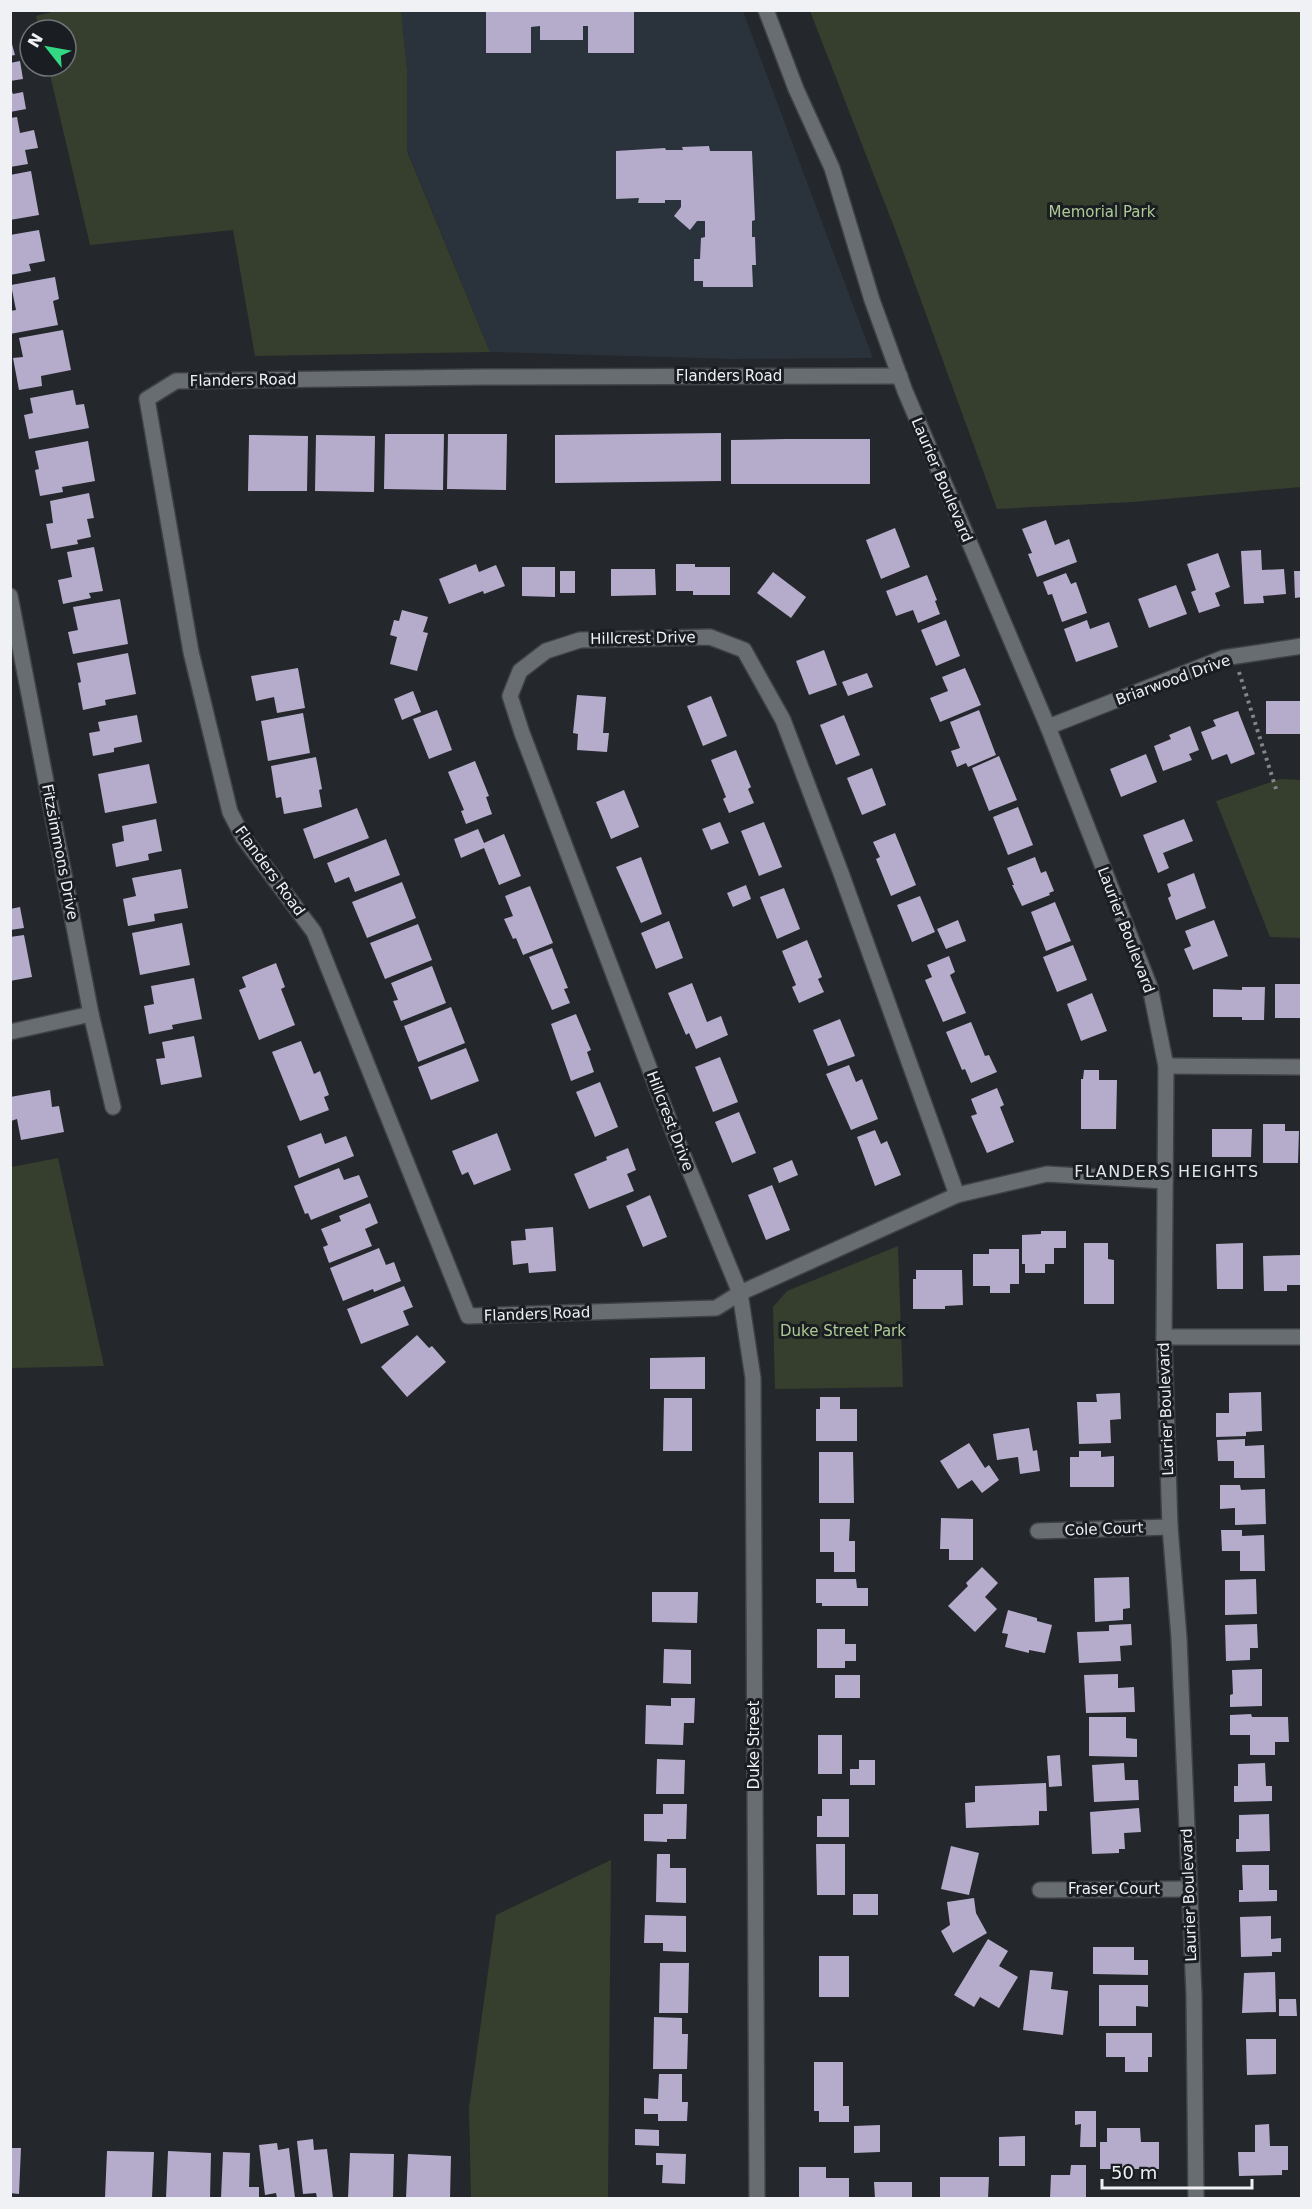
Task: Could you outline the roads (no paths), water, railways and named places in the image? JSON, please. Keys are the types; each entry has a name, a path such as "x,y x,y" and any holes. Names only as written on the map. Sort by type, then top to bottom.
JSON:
{"street":[{"name":"Laurier Boulevard","path":"766,10 796,89 832,168 872,300 900,376 1048,727 1150,987 1166,1066 1164,1337 1170,1527 1179,1638 1194,1995 1196,2199"},
{"name":"Flanders Road","path":"900,376 484,377 176,381 147,399 191,652 230,812 243,837 315,932 468,1316 716,1308 740,1293 957,1195 1047,1174 1166,1181"},
{"name":"Fitzsimmons Drive","path":"10,596 91,1014 112,1107"},
{"name":"Hillcrest Drive","path":"740,1293 674,1133 510,696 520,670 546,651 580,640 710,637 744,650 783,720 842,873 957,1195"},
{"name":"Briarwood Drive","path":"1048,727 1223,658 1302,646"},
{"path":"10,1032 91,1014"},
{"path":"1166,1066 1302,1067"},
{"name":"Duke Street","path":"740,1293 753,1378 757,2199"},
{"path":"1164,1337 1302,1337"},
{"name":"Cole Court","path":"1038,1531 1170,1527"},
{"name":"Fraser Court","path":"1040,1890 1189,1889"}],"district":[{"name":"FLANDERS HEIGHTS","path":"1167,1171"}],"park label":[{"name":"Memorial Park","path":"1102,212"},
{"name":"Duke Street Park","path":"843,1331"}]}
